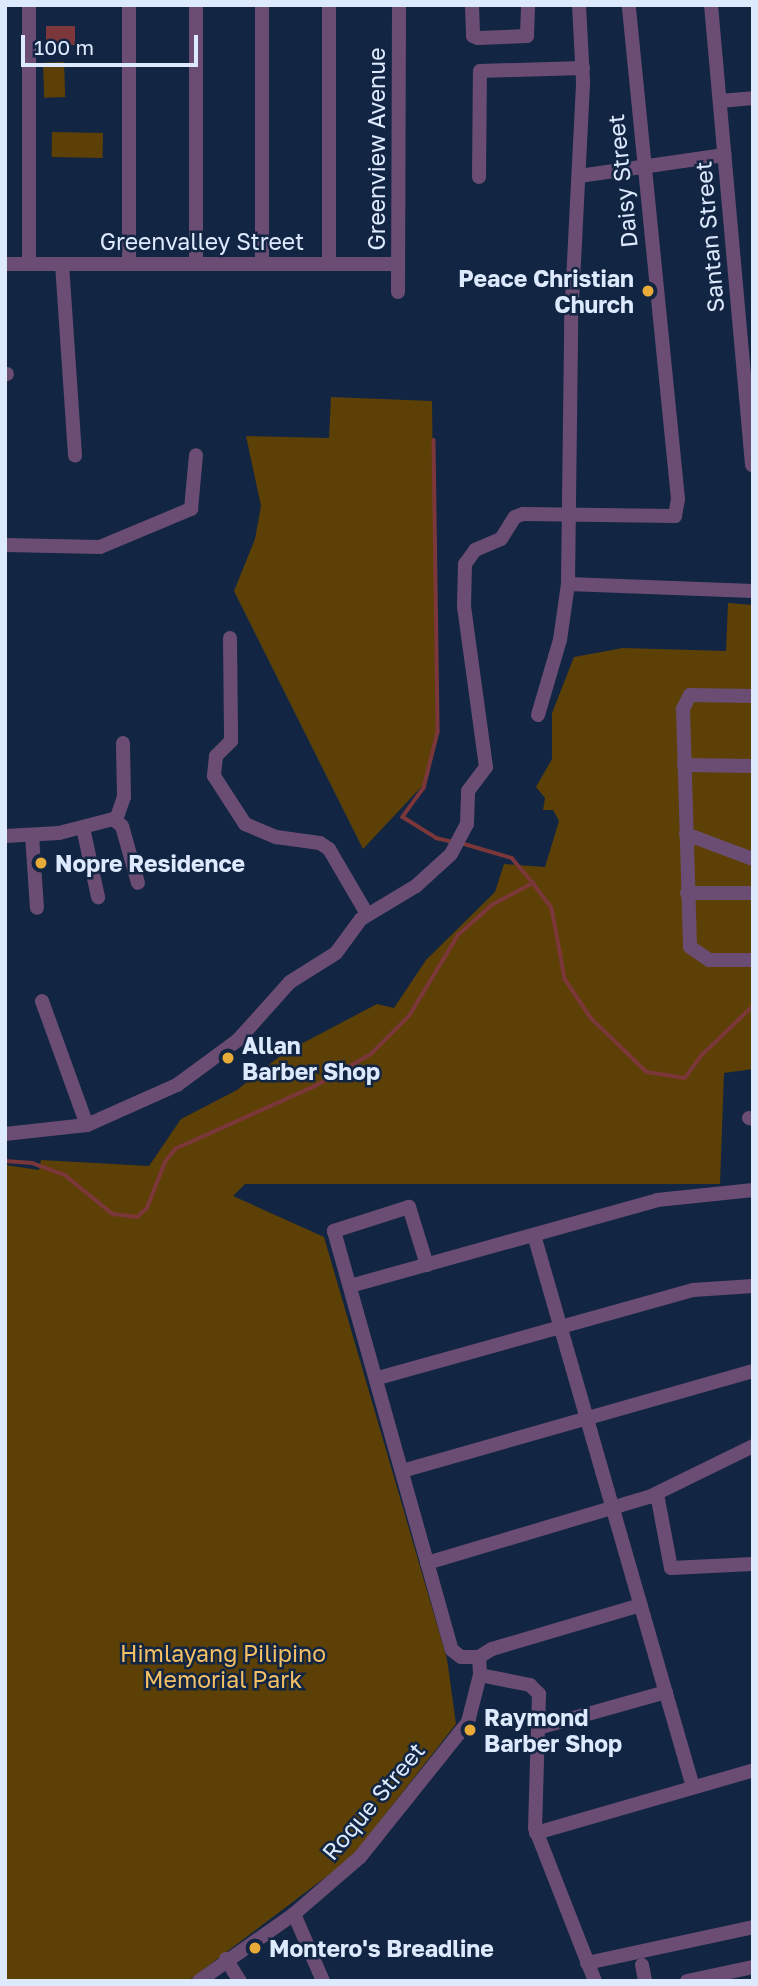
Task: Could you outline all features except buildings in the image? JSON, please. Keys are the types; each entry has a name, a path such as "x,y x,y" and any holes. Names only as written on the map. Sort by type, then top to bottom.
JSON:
{"street":[{"path":"29,5 29,264"},
{"path":"129,5 129,264"},
{"path":"196,5 196,264"},
{"path":"262,5 262,264"},
{"path":"329,5 329,264"},
{"name":"Greenview Avenue","path":"398,292 399,5"},
{"path":"472,5 473,36 478,38 527,36 528,5"},
{"path":"538,715 561,640 568,584 566,514 583,68 579,5"},
{"name":"Daisy Street","path":"566,514 675,516 675,477 629,5"},
{"name":"Santan Street","path":"711,5 752,465"},
{"path":"479,177 480,71 583,68"},
{"path":"720,101 753,98"},
{"path":"579,176 724,155"},
{"name":"Greenvalley Street","path":"5,264 398,264"},
{"path":"62,264 75,456"},
{"path":"5,545 100,547 191,509 196,455"},
{"path":"5,1134 87,1125 156,1097 194,1073 257,1022 283,988 336,953 367,914 416,886 451,854 463,836 468,791 486,767 486,753 467,647 465,564 475,550 501,539 515,517 566,514"},
{"path":"568,584 753,591"},
{"path":"230,638 231,741 216,756 214,776 245,824 276,837 320,843 329,849 367,914"},
{"path":"753,696 697,694 686,698 684,765 688,940 693,953 709,960 753,960"},
{"path":"116,820 124,797 123,743"},
{"path":"684,765 753,765"},
{"path":"5,836 83,828 116,820"},
{"path":"116,820 122,825 138,883"},
{"path":"83,828 98,897"},
{"path":"685,834 753,859"},
{"path":"32,835 37,908"},
{"path":"687,893 753,893"},
{"path":"42,1001 87,1125"},
{"path":"350,1286 657,1200 753,1190"},
{"path":"427,1265 410,1207 334,1231 378,1378 426,1563 452,1650 461,1657 479,1657 641,1605"},
{"path":"534,1235 693,1787"},
{"path":"378,1378 693,1290 753,1286"},
{"path":"402,1471 753,1371"},
{"path":"426,1563 657,1494 753,1446"},
{"path":"657,1494 671,1568 753,1564"},
{"path":"479,1657 480,1675 537,1690 536,1833 595,1981"},
{"name":"Roque Street","path":"199,1981 226,1959 293,1914 360,1857 461,1733 480,1675"},
{"path":"538,1728 666,1692"},
{"path":"536,1833 751,1771"},
{"path":"293,1914 323,1981"},
{"path":"587,1963 753,1927"},
{"path":"226,1959 240,1981"},
{"path":"642,1965 645,1981"},
{"path":"687,1981 753,1967"}],"green space":[{"path":"64,62 65,97 44,98 43,63"},
{"path":"52,132 103,133 103,158 52,157"},
{"path":"331,397 432,401 436,732 423,785 363,849 234,591 255,539 261,506 246,436 329,438"},
{"name":"Himlayang Pilipino Memorial Park","path":"728,603 753,605 753,1069 724,1073 720,1184 245,1184 233,1196 324,1237 447,1659 456,1724 351,1858 188,1981 5,1981 5,1165 39,1170 41,1160 149,1166 181,1119 237,1090 284,1053 377,1004 394,1008 426,960 495,892 504,864 545,867 559,821 553,810 543,810 545,798 536,787 552,759 552,713 574,657 623,648 726,651"}],"shaded area":[{"path":"46,26 75,26 75,45 46,45"}],"waterway":[{"path":"434,440 438,732 424,788 403,817 436,838 454,842"},
{"path":"461,843 512,858 533,883 552,908 565,979 591,1018 647,1072 685,1078 702,1055 753,1006"},
{"path":"5,1161 32,1163 65,1175 113,1214 137,1217 147,1208 165,1162 175,1149 315,1086 371,1054 409,1016 458,935 492,905 533,883"}],"place":[{"name":"Peace Christian Church","path":"648,291"},
{"name":"Nopre Residence","path":"41,863"},
{"name":"Allan Barber Shop","path":"228,1058"},
{"name":"Raymond Barber Shop","path":"470,1730"},
{"name":"Montero's Breadline","path":"255,1948"}]}
